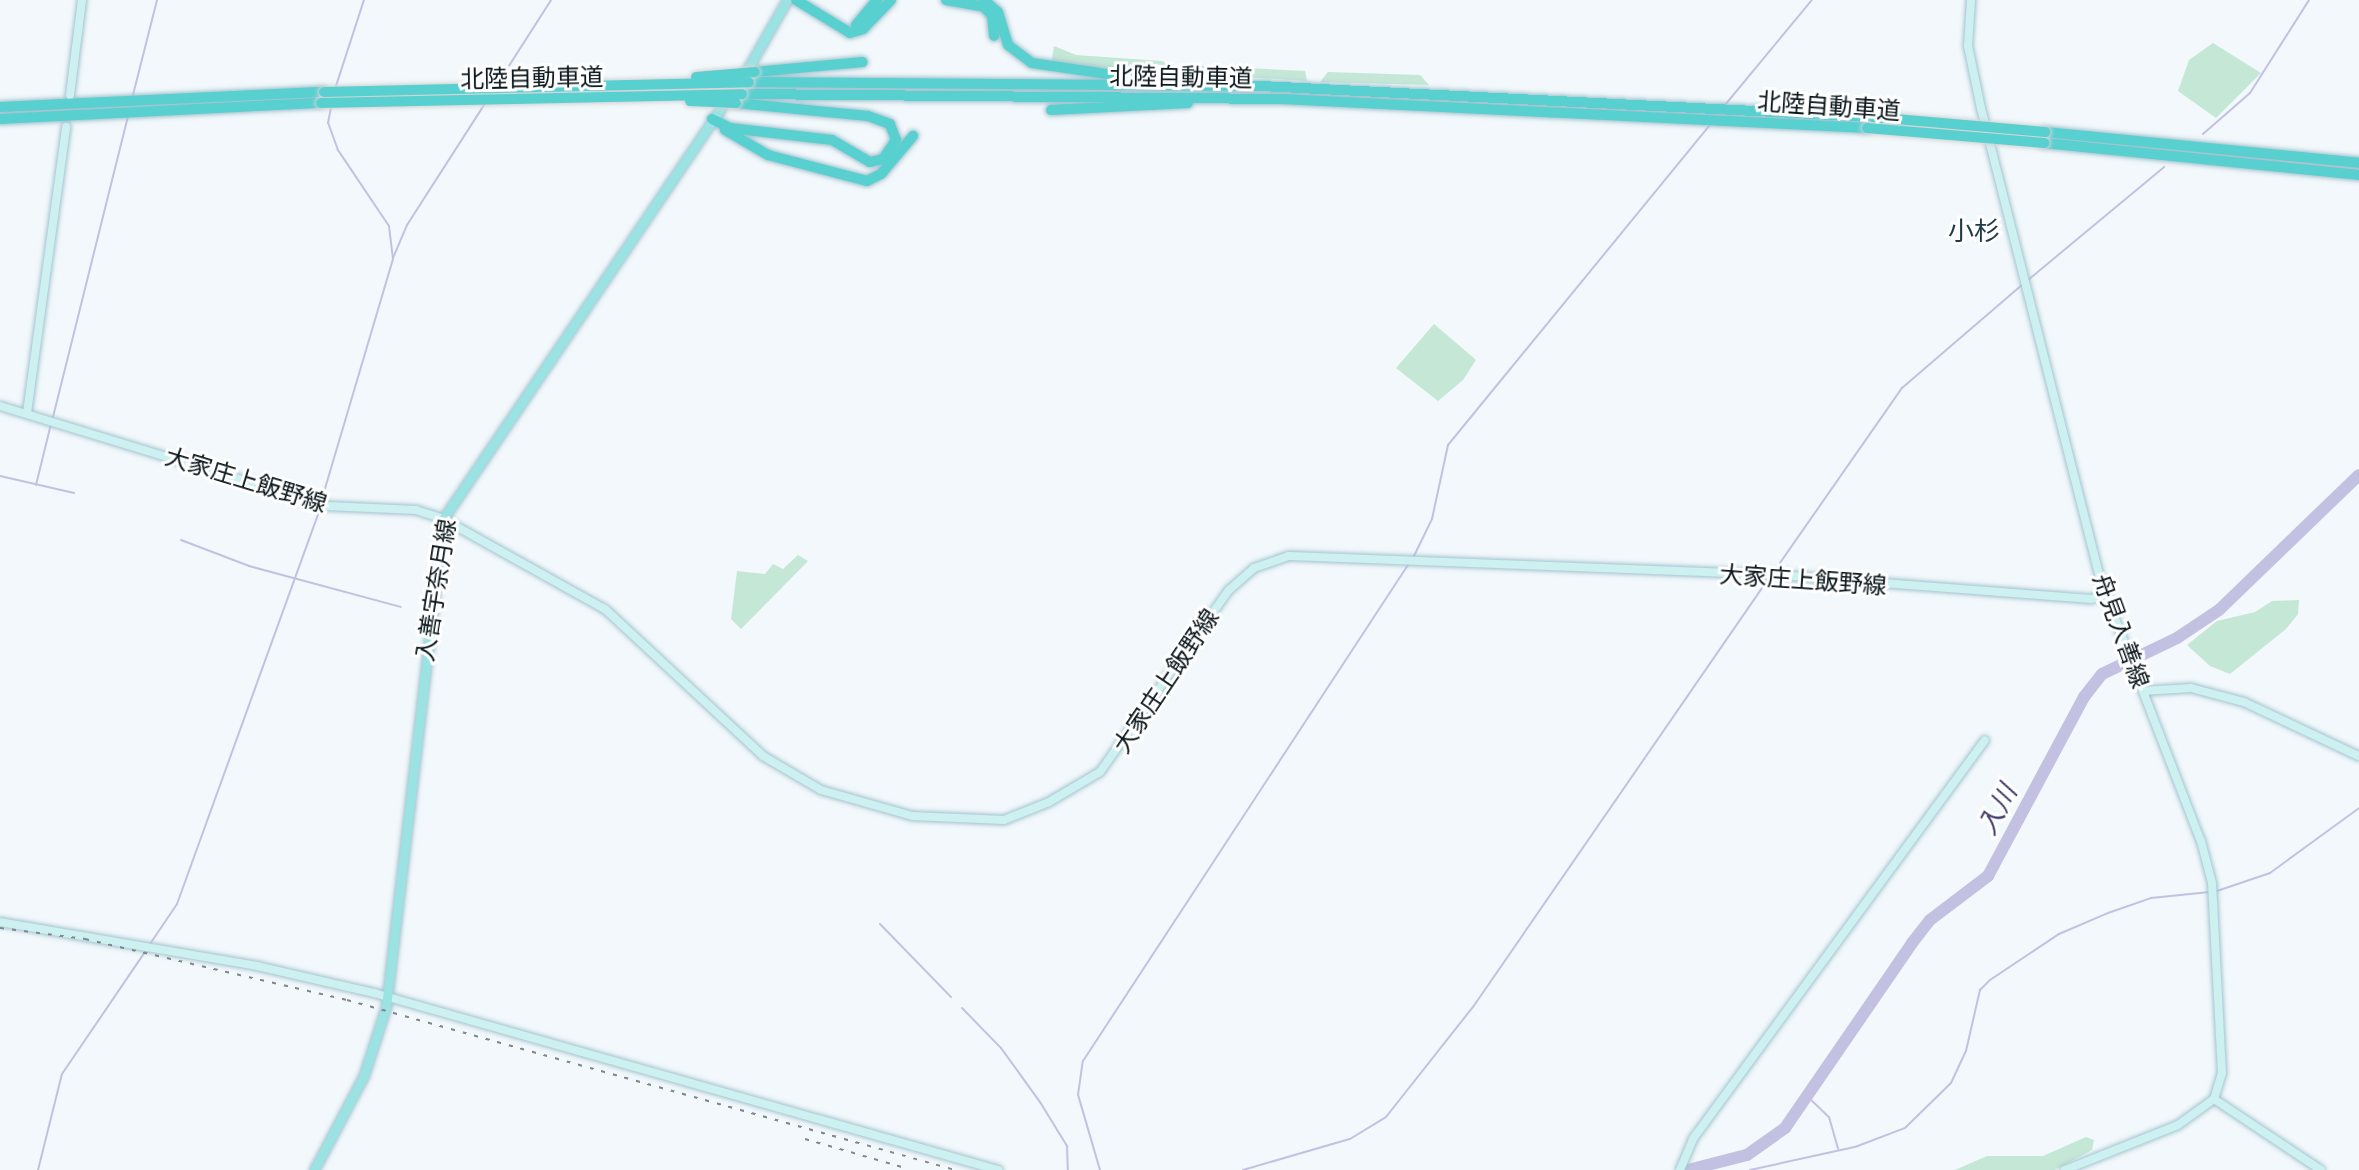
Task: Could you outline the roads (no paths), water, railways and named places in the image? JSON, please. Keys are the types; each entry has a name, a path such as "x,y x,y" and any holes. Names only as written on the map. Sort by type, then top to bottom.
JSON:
{"highway":[{"path":"797,0 846,28 860,23 877,0"},
{"path":"797,0 850,33 863,29 891,0"},
{"path":"946,0 984,7 993,21 988,35"},
{"path":"984,0 998,12 1012,50 1040,66 1261,86"},
{"path":"752,77 863,62"},
{"name":"北陸自動車道","path":"0,119 322,98 752,77 1261,86 1427,98 1709,106 1873,117 2359,175"},
{"name":"北陸自動車道","path":"0,107 322,98 604,96 739,99 1427,98"},
{"path":"712,119 730,128 832,140 870,162 883,159 896,140 890,124 868,116 739,99"},
{"path":"1051,110 1282,99"},
{"name":"北陸自動車道","path":"1505,101 1701,118 2044,137 2359,163"},
{"path":"712,119 768,155 858,181 874,179 913,136"},
{"path":"904,146 924,142"}],"main road":[{"path":"70,95 82,0"},
{"name":"入善宇奈月線","path":"314,1170 375,1049 387,997 443,519 749,68 787,0"},
{"name":"舟見入善線","path":"1971,0 1968,46 1981,108 2106,595 2201,841 2212,883 2222,1073 2214,1099"},
{"path":"27,413 66,127"},
{"name":"大家庄上飯野線","path":"0,406 316,503 344,509 416,510 443,519 605,609 706,706 792,774 868,806 987,821 1019,816 1049,802 1114,759 1223,598 1254,568 1304,554 1771,575 2091,599 2106,595"},
{"path":"2143,691 2191,688 2244,702 2359,756"},
{"path":"1682,1166 1693,1139 1985,740"},
{"path":"0,922 257,966 387,997 998,1170"},
{"path":"2065,1170 2178,1125 2214,1099 2321,1170"}],"waterway":[{"path":"133,95 157,0"},
{"path":"336,86 364,0"},
{"path":"498,83 551,0"},
{"path":"1725,105 1812,0"},
{"path":"2203,134 2250,93 2309,0"},
{"path":"393,258 407,225 486,102"},
{"path":"321,502 393,259 389,226 338,150 328,123 331,108"},
{"path":"53,417 128,117"},
{"path":"1414,556 1432,519 1448,445 1709,126"},
{"path":"2028,280 2164,167"},
{"path":"1775,570 1902,388 2023,284"},
{"path":"36,485 51,424"},
{"name":"入川","path":"1688,1170 1747,1155 1785,1128 1930,920 1988,876 2084,697 2102,674 2177,638 2219,610 2359,475"},
{"path":"0,476 74,493"},
{"path":"150,944 177,904 320,508"},
{"path":"181,540 249,566 401,607"},
{"path":"1100,1170 1078,1095 1083,1061 1408,565"},
{"path":"1243,1170 1350,1139 1386,1117 1473,1007 1769,578"},
{"path":"2217,891 2270,873 2359,808"},
{"path":"1750,1170 1855,1147 1905,1128 1951,1083 1966,1051 1980,990 1990,980 2059,934 2108,913 2151,898 2210,892"},
{"path":"880,924 951,997"},
{"path":"38,1170 62,1074 147,949"},
{"path":"962,1008 1001,1048 1040,1102 1067,1146 1068,1170"},
{"path":"1806,1095 1829,1117 1838,1149"}],"railway":[{"path":"0,928 85,939 347,1000 955,1170"},
{"path":"805,1139 909,1169"}],"district":[{"name":"小杉","path":"1974,232"}]}
